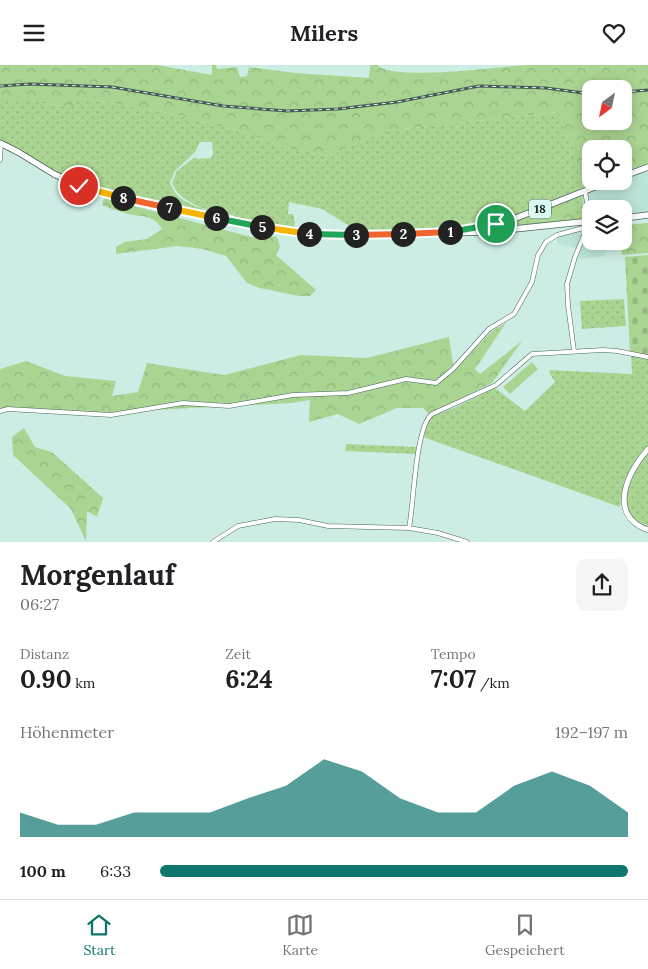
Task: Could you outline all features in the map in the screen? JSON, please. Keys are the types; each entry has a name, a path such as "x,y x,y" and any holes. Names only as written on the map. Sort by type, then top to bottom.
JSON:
{"main road":[{"name":"18","path":"1,143 54,174 89,190 278,230 325,235 359,235 449,233 582,224"},
{"path":"632,173 648,167"},
{"name":"18","path":"449,233 485,227 510,220 585,191"},
{"path":"632,217 648,215"},
{"path":"648,449 631,474 625,489 624,499 626,509 631,518 639,526 648,530"}],"street":[{"path":"0,160 1,143"},
{"path":"585,191 586,200"},
{"path":"0,411 8,409 111,415 183,403 229,406 292,395 348,393 406,379 436,383 447,374 489,329 514,314 532,282 538,255 546,242 554,236 582,226"},
{"path":"574,351 567,284 572,264 582,240"},
{"path":"409,528 419,446 428,417 496,385 532,354 574,351 617,351 648,357"},
{"path":"213,541 238,526 275,519 298,520 328,526 409,528 467,541"}],"shaded area":[{"path":"648,169 648,218 632,220 632,200 583,200 582,195 594,190 632,190 632,175"},
{"path":"582,225 582,250 612,250 605,251 605,256 573,260 576,248 558,244 555,233"}],"green space":[{"path":"0,65 157,65 212,75 212,65 216,65 217,69 237,67 240,77 247,76 249,67 296,73 369,78 370,65 377,65 387,70 425,73 529,65 648,65 648,163 632,169 632,140 582,140 582,188 573,147 558,112 384,131 329,156 282,147 246,133 159,111 83,98 71,107 31,101 0,101"},
{"path":"83,98 159,111 246,133 282,147 329,156 384,131 559,112 573,147 582,188 533,209 500,220 461,222 440,230 399,233 354,232 351,227 322,209 289,202 288,214 293,214 294,229 236,220 233,215 216,212 190,202 176,191 172,183 177,171 195,157 197,159 211,158 213,154 212,142 200,142 195,152 175,171 170,182 174,191 187,202 228,218 97,189 61,175 0,140 0,101 31,101 70,107"},
{"path":"580,196 582,197 582,220 485,229 508,224","holes":["547,211 572,217 534,222 533,219"]},
{"path":"104,198 259,239 270,236 277,237 280,247 276,255 316,290 310,296 299,296 260,288 247,283 226,256 203,249 177,246 116,254 116,247 124,242 147,239 162,229 152,219 128,214 102,205"},
{"path":"571,203 575,206 575,213 572,217 534,222 533,219 547,211"},
{"path":"500,220 440,230 461,222"},
{"path":"648,223 648,253 622,255 621,250 632,250 632,224"},
{"path":"648,255 648,356 630,352 625,257"},
{"path":"624,299 626,326 582,329 580,301"},
{"path":"506,323 475,369 480,374 522,341 492,383 429,414 423,408 397,408 359,424 338,414 309,422 310,400 292,403 93,413 8,407 0,409 0,369 26,361 65,376 116,381 112,396 138,392 147,363 224,375 301,355 367,358 449,337 454,371 492,331"},
{"path":"631,354 648,358 648,446 634,463 624,482 620,507 423,437 430,418 495,388 525,411 555,382 549,370 632,374"},
{"path":"532,362 538,369 510,394 503,387"},
{"path":"24,428 35,447 52,452 103,498 97,517 87,511 86,541 71,509 13,455 12,437"},
{"path":"346,444 416,447 416,454 345,451"},
{"path":"648,452 648,526 636,520 630,512 627,492 635,471"}],"railway":[{"path":"0,86 30,84 112,87 223,106 287,111 338,109 397,102 479,86 546,88 582,93"},
{"path":"632,91 648,90"}],"route":[{"path":"79,186 109,195 232,221 310,234 449,233 496,224"}]}
